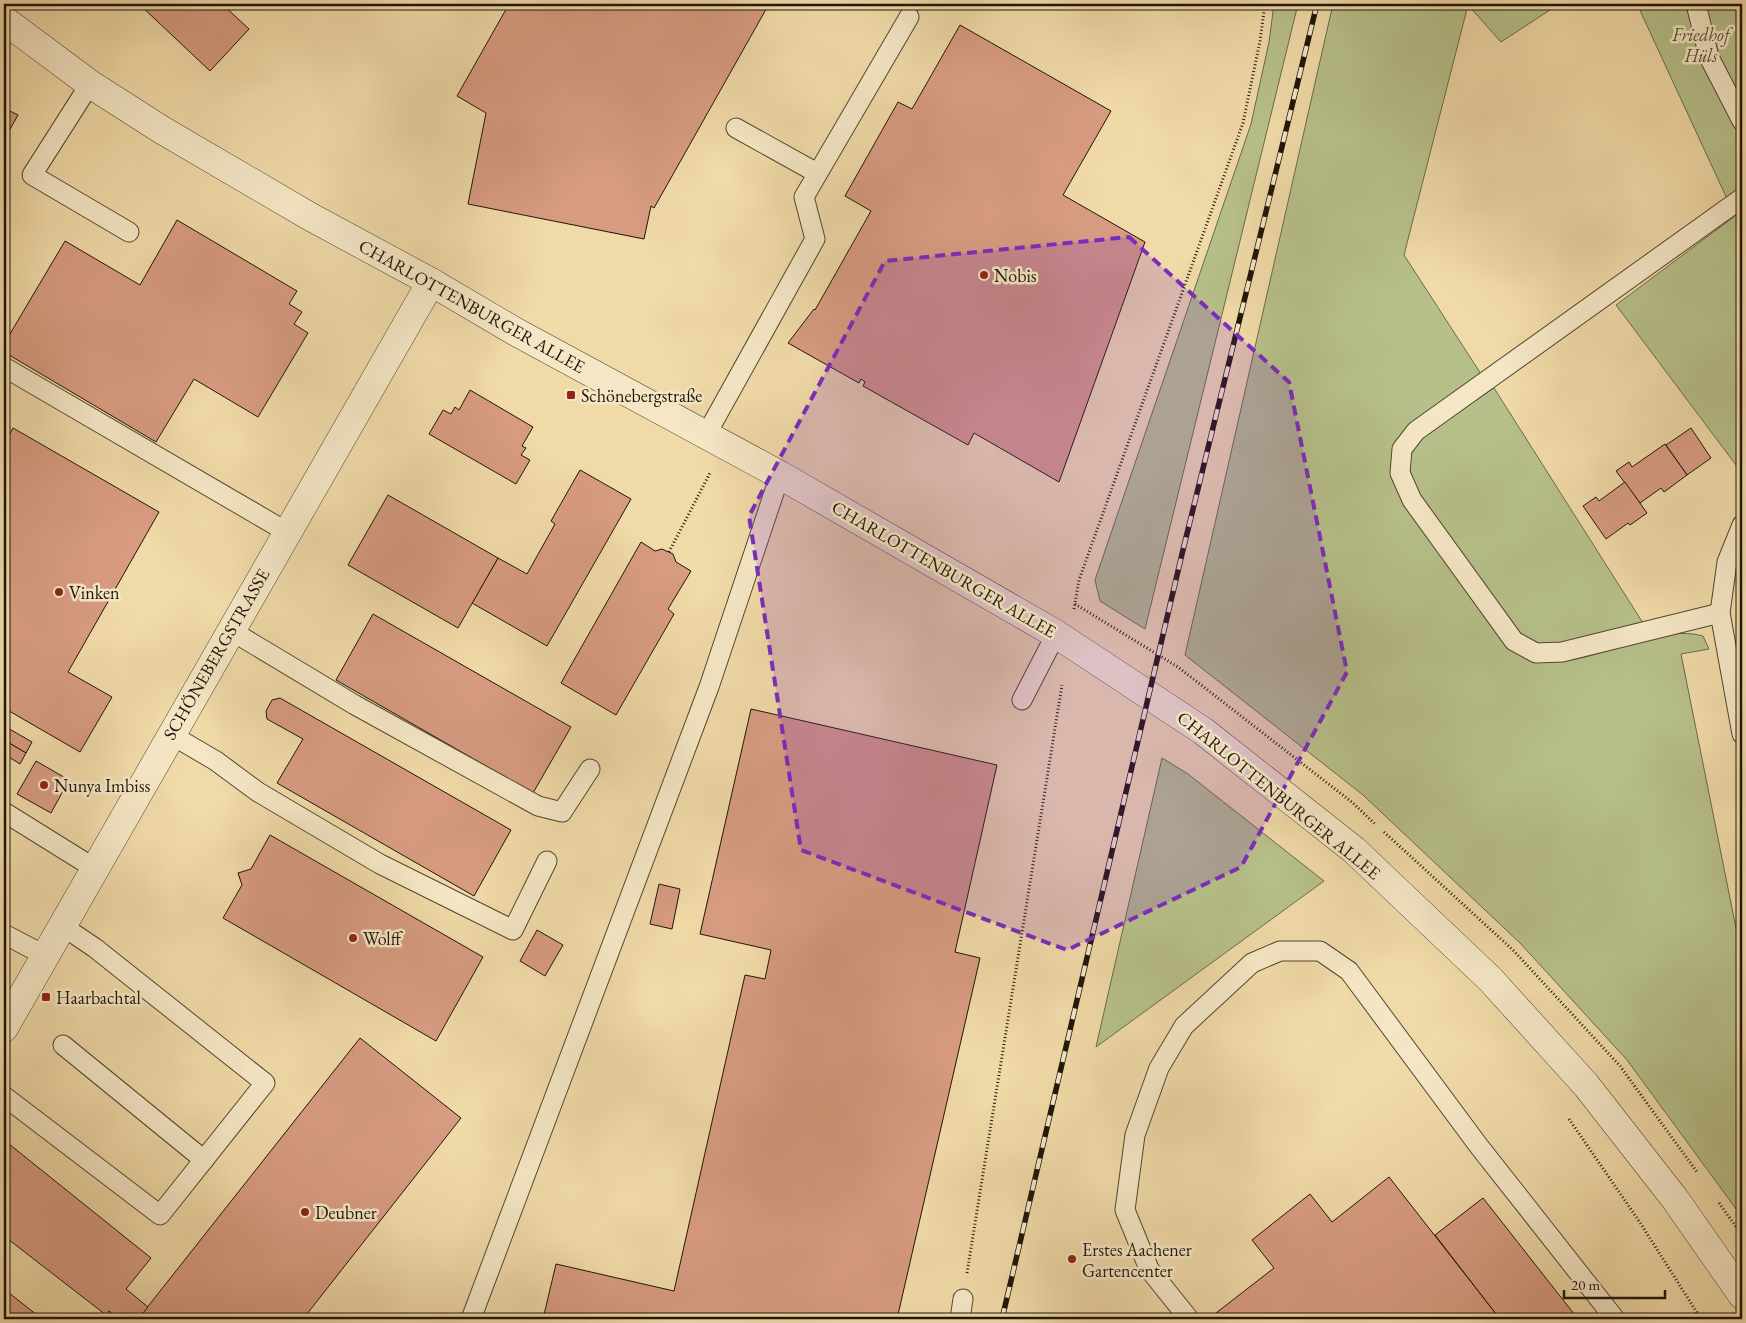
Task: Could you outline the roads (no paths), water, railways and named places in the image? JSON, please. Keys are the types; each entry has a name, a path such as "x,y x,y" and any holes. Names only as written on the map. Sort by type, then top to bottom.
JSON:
{"street":[{"name":"CHARLOTTENBURGER ALLEE","path":"4,20 90,84 162,130 309,216 431,282 516,332 780,475 1062,638 1203,731 1338,838 1490,979 1586,1085 1675,1199 1742,1295"},
{"name":"SCHÖNEBERGSTRASSE","path":"4,1028 170,734 431,282"}],"lane":[{"path":"1696,4 1709,57 1742,121"},
{"path":"715,440 815,240 804,197 909,17"},
{"path":"90,84 32,174 129,232"},
{"path":"736,128 817,173"},
{"path":"1720,613 1562,652 1536,653 1514,641 1412,500 1400,473 1402,449 1416,431 1742,198"},
{"path":"4,367 287,532"},
{"path":"471,1319 709,687 780,475"},
{"path":"1742,525 1727,562 1720,613 1742,734"},
{"path":"230,630 355,705 538,806 562,812 590,769"},
{"path":"1022,700 1062,638"},
{"path":"170,734 216,761 258,792 380,864 513,930 547,861"},
{"path":"4,812 94,868"},
{"path":"4,1096 160,1215 265,1083 95,948 61,925"},
{"path":"4,934 44,955"},
{"path":"1189,1319 1149,1269 1126,1210 1135,1135 1159,1068 1184,1026 1252,963 1280,951 1320,951 1349,971 1478,1145 1614,1319"},
{"path":"63,1044 204,1160"},
{"path":"960,1319 963,1299"}],"railway":[{"path":"1002,1319 1182,554 1317,4"}],"place":[{"name":"Nobis","path":"984,275"},
{"name":"Schönebergstraße","path":"571,395"},
{"name":"Vinken","path":"59,592"},
{"name":"Nunya Imbiss","path":"44,785"},
{"name":"Wolff","path":"353,938"},
{"name":"Haarbachtal","path":"46,997"},
{"name":"Deubner","path":"305,1212"},
{"name":"Erstes Aachener Gartencenter","path":"1072,1259"}],"park label":[{"name":"Friedhof Hüls","path":"1701,44"}]}
